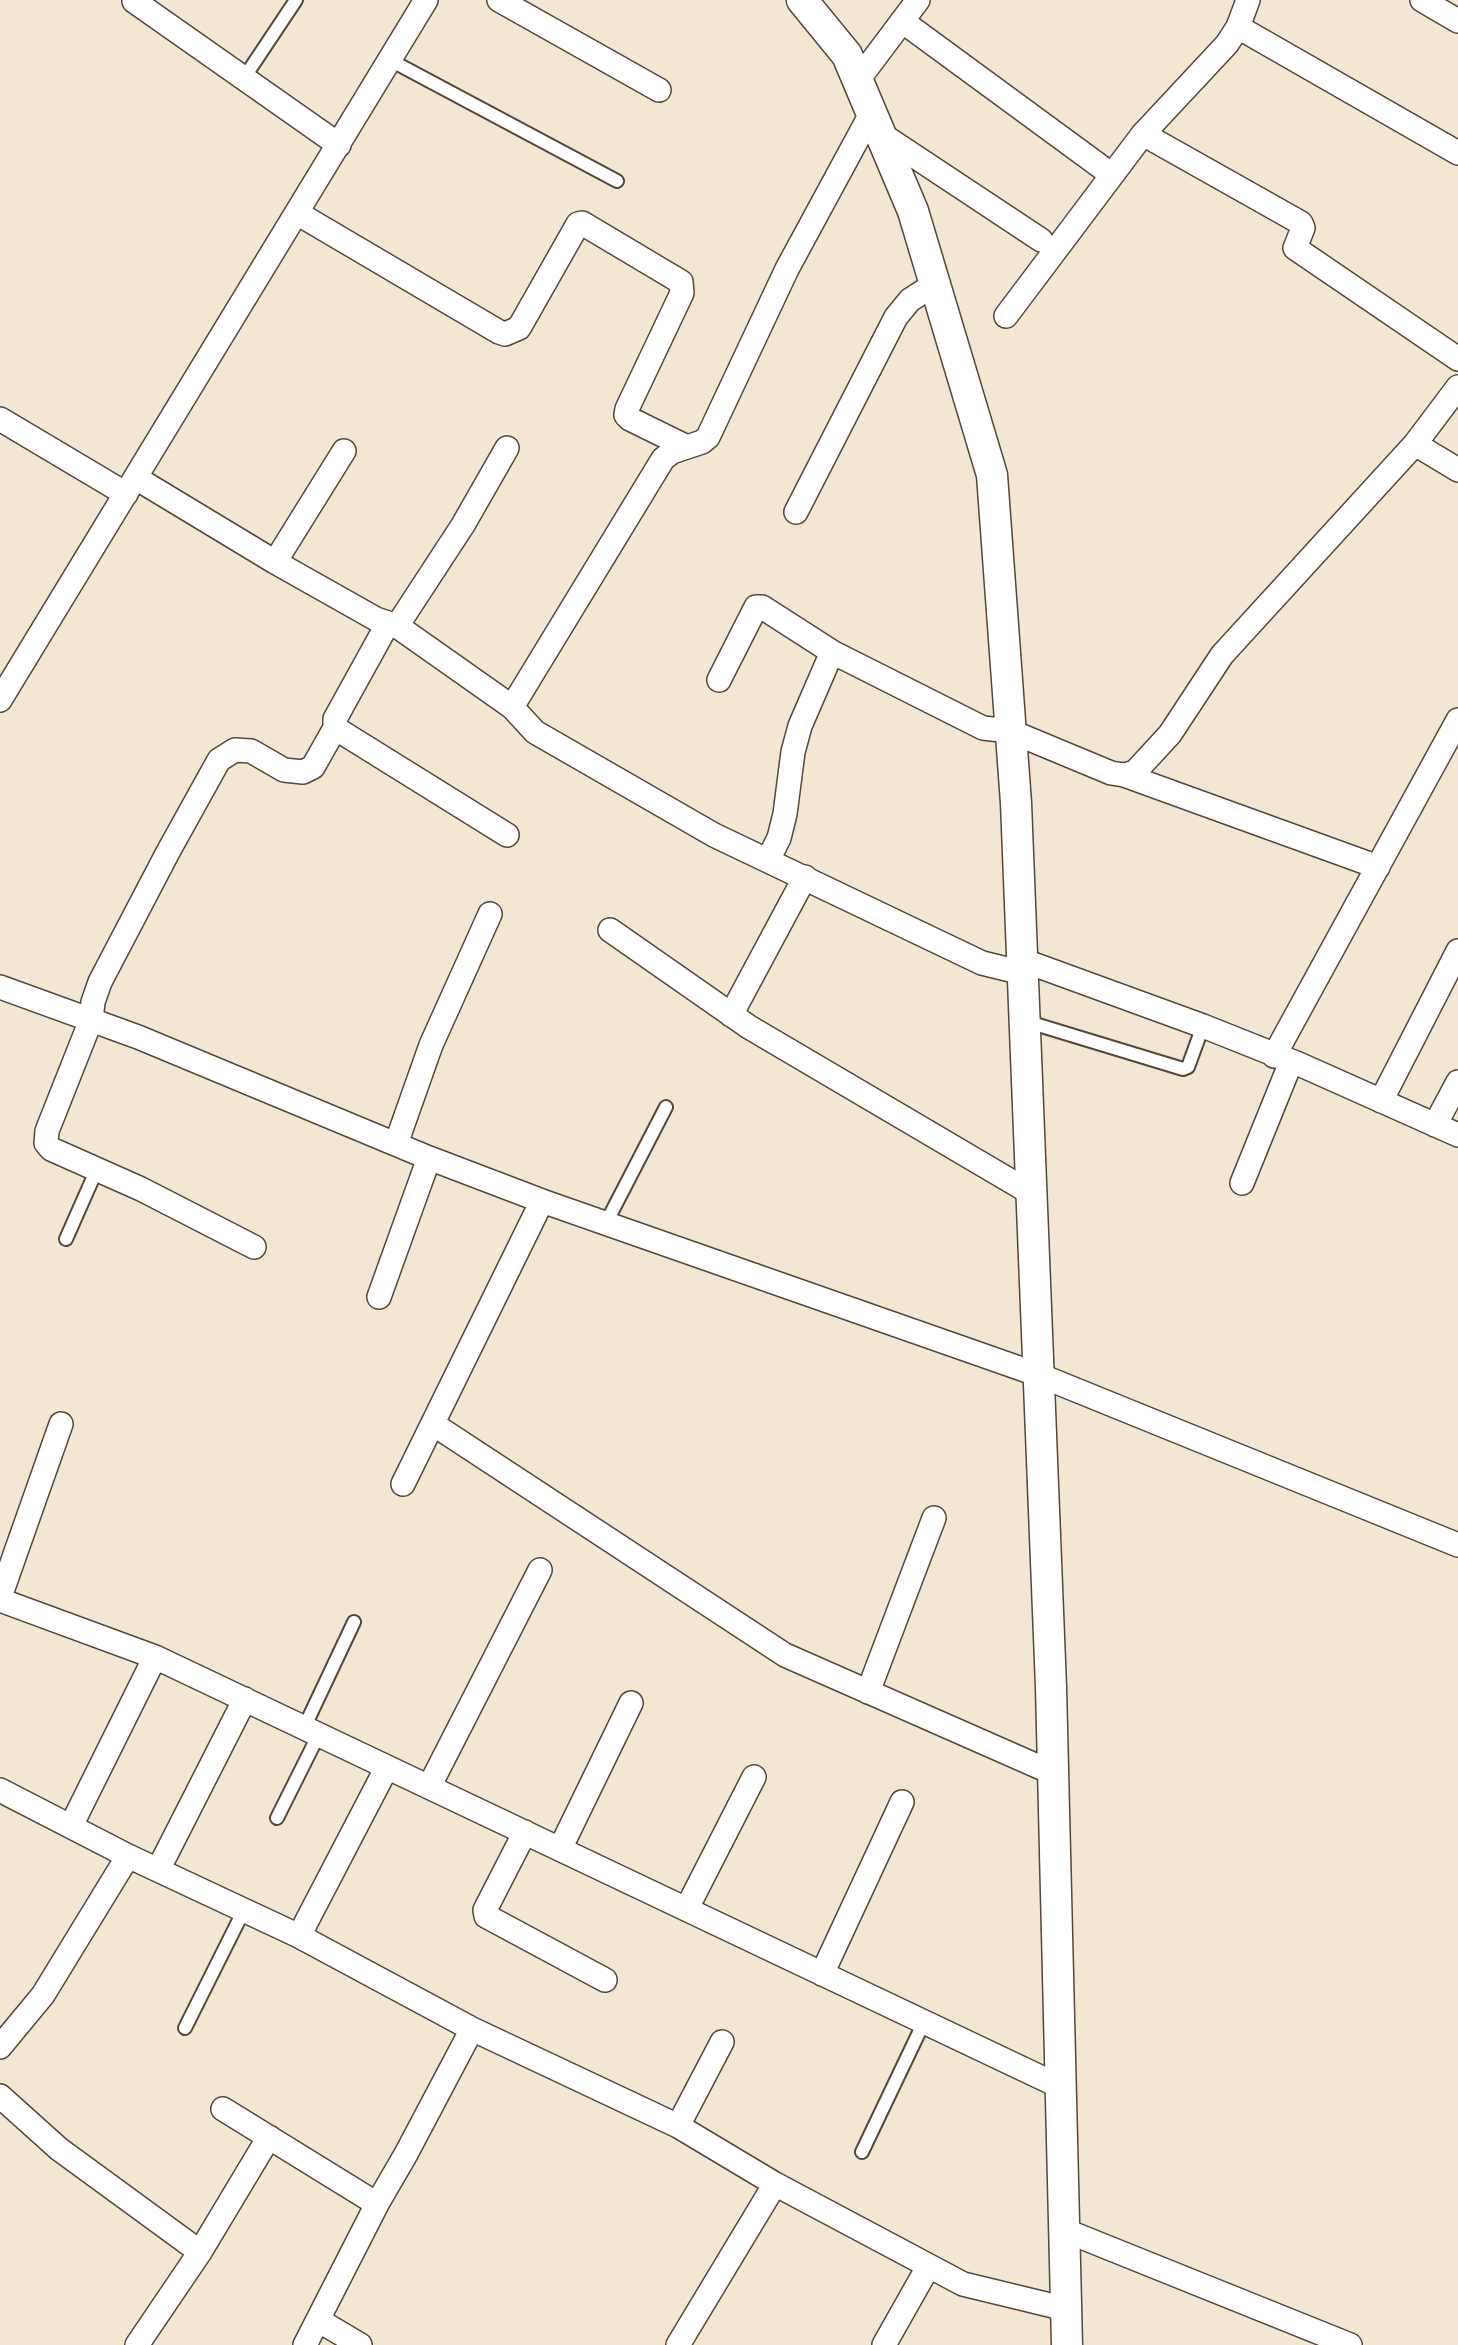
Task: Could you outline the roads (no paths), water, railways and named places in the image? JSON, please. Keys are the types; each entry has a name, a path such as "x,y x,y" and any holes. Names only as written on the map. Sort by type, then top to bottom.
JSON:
{"street":[{"path":"0,700 426,0"},
{"path":"499,0 659,90"},
{"path":"802,0 847,55 914,211 992,475 1016,803 1025,1021 1053,1773 1067,2345"},
{"path":"858,80 918,0"},
{"path":"1006,316 1143,134 1227,44 1238,27 1248,0"},
{"path":"1422,0 1458,21"},
{"path":"134,1 339,145"},
{"path":"902,21 1112,175"},
{"path":"1238,27 1458,153"},
{"path":"877,123 1041,240"},
{"path":"512,708 663,459 672,452 702,442 708,437 787,269 877,123"},
{"path":"1143,134 1301,223 1303,228 1295,248 1458,359"},
{"path":"297,213 505,334 519,328 578,224 582,223 681,282 683,288 626,415 687,447"},
{"path":"796,512 896,317 910,300 935,284"},
{"path":"1124,775 1135,772 1170,734 1222,655 1415,444 1458,387"},
{"path":"0,419 275,562 376,619 393,624 512,708 536,732 714,835 982,963 1022,967 1203,1026 1458,1135"},
{"path":"1415,444 1458,470"},
{"path":"254,1248 141,1189 51,1149 46,1143 52,1118 91,1020 93,1002 100,982 219,760 235,750 251,751 284,770 303,772 313,766 335,728 335,719 393,624 463,525 507,448"},
{"path":"275,562 344,451"},
{"path":"719,680 758,607 832,652 983,728 1010,731 1111,773 1124,775 1378,867"},
{"path":"768,860 779,838 785,814 793,751 800,726 832,652"},
{"path":"1242,1183 1282,1059 1378,867 1458,720"},
{"path":"335,728 507,835"},
{"path":"732,1015 805,877"},
{"path":"396,1144 430,1045 490,914"},
{"path":"610,930 732,1015 1031,1193"},
{"path":"1381,1101 1458,951"},
{"path":"0,987 91,1020 429,1158 542,1201 1039,1375 1458,1545"},
{"path":"1435,1125 1458,1082"},
{"path":"379,1297 429,1158"},
{"path":"403,1484 542,1201"},
{"path":"61,1424 0,1598 155,1657 1061,2087"},
{"path":"433,1424 785,1655 1053,1773"},
{"path":"867,1692 933,1518"},
{"path":"429,1787 540,1570"},
{"path":"71,1826 155,1657"},
{"path":"158,1870 245,1699"},
{"path":"559,1849 631,1703"},
{"path":"299,1936 387,1767"},
{"path":"687,1908 754,1777"},
{"path":"0,1790 128,1856 299,1936 472,2029 678,2126 775,2185 928,2267 963,2284 1066,2309"},
{"path":"822,1973 902,1802"},
{"path":"525,1832 485,1910 486,1916 605,1980"},
{"path":"0,2047 43,1995 128,1856"},
{"path":"305,2345 377,2204 472,2029"},
{"path":"678,2126 722,2042"},
{"path":"0,2096 59,2149 200,2252"},
{"path":"223,2109 377,2204"},
{"path":"137,2345 200,2252 269,2137"},
{"path":"678,2345 775,2185"},
{"path":"1064,2230 1350,2345"},
{"path":"884,2345 928,2267"},
{"path":"318,2320 360,2345"}],"lane":[{"path":"244,78 296,0"},
{"path":"390,60 617,181"},
{"path":"1025,1021 1183,1069 1188,1067 1203,1026"},
{"path":"606,1223 666,1107"},
{"path":"66,1239 97,1169"},
{"path":"277,1818 354,1622"},
{"path":"185,2028 244,1910"},
{"path":"862,2152 924,2022"}]}
